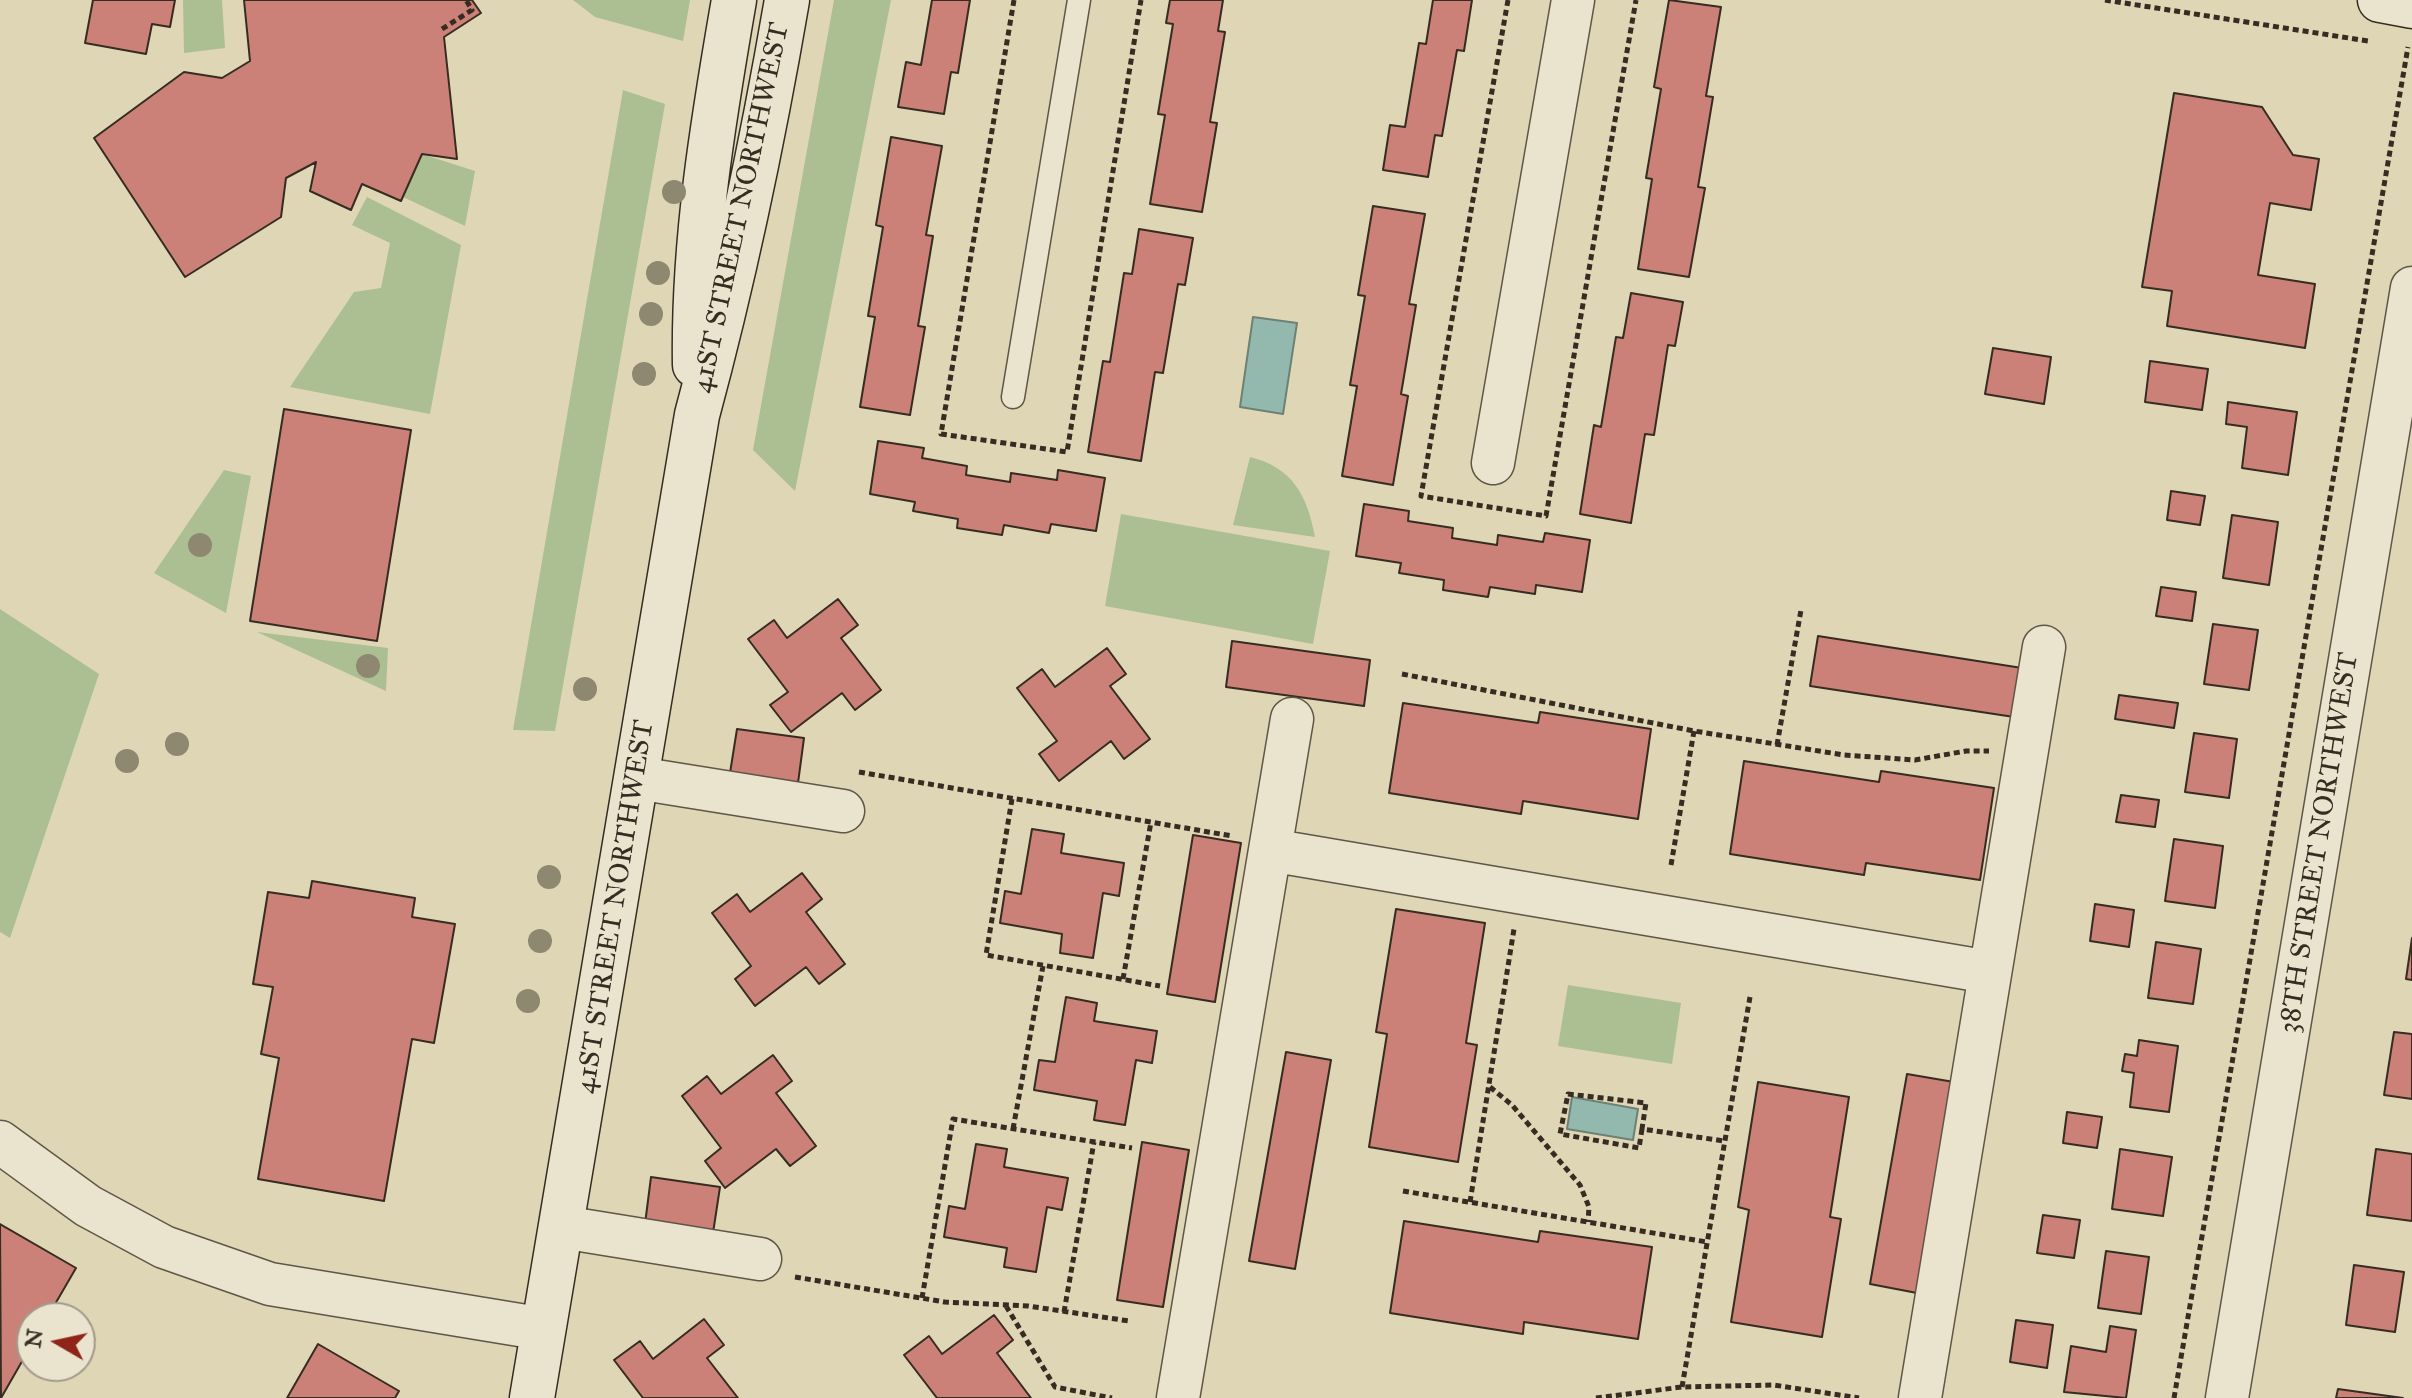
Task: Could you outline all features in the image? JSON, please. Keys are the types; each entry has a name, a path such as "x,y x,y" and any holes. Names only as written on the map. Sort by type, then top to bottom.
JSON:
{"main road":[{"name":"41ST STREET NORTHWEST","path":"697,415 695,293 701,218 711,132 734,0"},
{"name":"41ST STREET NORTHWEST","path":"532,1398 697,415 744,228 787,0"},
{"path":"2379,21 2410,27"}],"street":[{"path":"1493,463 1573,0"},
{"name":"38TH STREET NORTHWEST","path":"2227,1398 2412,288"},
{"path":"1920,1398 2044,647"},
{"path":"1178,1398 1253,843 1292,719"},
{"path":"637,778 843,811"},
{"path":"1253,843 1989,972"},
{"path":"0,1142 88,1206 164,1247 270,1284 544,1329"},
{"path":"562,1227 760,1259"}],"lane":[{"path":"1013,397 1079,0"}],"path":[{"path":"442,29 472,10 466,0"},
{"path":"2105,0 2379,21"},
{"path":"2393,45 2410,27"},
{"path":"2174,1398 2410,27"},
{"path":"1777,745 1801,610"},
{"path":"1402,674 1694,731 1844,755 1915,760 1966,751 1991,751 2026,758"},
{"path":"1671,865 1694,731"},
{"path":"856,771 1151,822 1253,843"},
{"path":"1012,799 986,955 1160,986"},
{"path":"1123,979 1151,822"},
{"path":"1470,1202 1520,892"},
{"path":"1013,1129 1043,966"},
{"path":"1682,1387 1750,997"},
{"path":"1489,1086 1512,1105 1580,1185 1589,1207 1588,1222"},
{"path":"1568,1094 1646,1103 1642,1129 1639,1148 1560,1134 1568,1094"},
{"path":"922,1298 953,1119 1132,1148"},
{"path":"1642,1129 1724,1141"},
{"path":"1064,1312 1094,1142"},
{"path":"1403,1191 1707,1242"},
{"path":"760,1259 764,1272 922,1298 1129,1321"},
{"path":"1006,1305 1055,1387 1112,1398"},
{"path":"1596,1398 1682,1387 1774,1385 1822,1395 1859,1398"}],"green space":[{"path":"183,0 222,0 225,48 184,53"},
{"path":"573,0 690,0 683,41 595,17"},
{"path":"834,0 891,0 795,491 753,450"},
{"path":"623,90 665,104 555,731 513,730"},
{"path":"422,154 475,171 465,226 403,197"},
{"path":"367,197 461,245 430,414 290,387 354,292 381,288 390,243 352,225"},
{"path":"1250,457 1277,468 1296,485 1308,508 1315,537 1233,525"},
{"path":"224,470 251,476 226,613 154,573"},
{"path":"1121,514 1330,551 1313,644 1105,606"},
{"path":"0,609 99,674 10,938 0,932"},
{"path":"257,632 388,648 386,691"},
{"path":"1568,985 1681,1003 1672,1064 1558,1046"}],"water":[{"path":"1253,317 1297,323 1283,414 1240,407"},
{"path":"1572,1097 1638,1109 1633,1140 1567,1129"}],"building":[{"path":"93,0 175,0 170,27 152,24 146,54 85,43"},
{"path":"244,0 472,0 481,13 444,37 457,159 422,154 401,201 362,184 351,210 310,191 316,162 286,178 281,217 185,277 94,138 184,72 222,78 250,61"},
{"path":"932,0 970,0 958,73 951,72 944,114 898,107 906,62 921,65"},
{"path":"1170,0 1223,0 1218,31 1225,32 1210,122 1217,123 1202,212 1150,204 1165,115 1158,114 1173,24 1166,23"},
{"path":"1433,0 1472,0 1464,51 1457,50 1442,136 1435,135 1428,177 1383,170 1390,125 1405,127 1419,43 1426,44"},
{"path":"1669,0 1721,7 1706,96 1713,97 1698,187 1705,188 1689,277 1638,269 1652,179 1646,178 1661,89 1654,87"},
{"path":"2174,93 2262,107 2293,155 2319,159 2311,210 2270,203 2258,275 2315,284 2305,348 2167,326 2172,291 2142,287"},
{"path":"891,137 942,146 926,235 933,236 918,326 925,327 910,415 860,407 875,317 868,316 883,227 876,225"},
{"path":"1373,206 1425,214 1409,304 1416,305 1401,394 1408,396 1393,485 1342,476 1357,386 1350,385 1365,296 1358,295"},
{"path":"1139,229 1193,238 1185,285 1178,284 1163,373 1155,372 1141,461 1088,452 1103,361 1110,362 1124,273 1132,274"},
{"path":"1631,293 1683,302 1675,346 1668,345 1654,435 1645,434 1631,523 1580,514 1594,425 1601,427 1616,337 1623,338"},
{"path":"1993,348 2051,357 2044,404 1985,394"},
{"path":"2150,361 2208,369 2202,410 2145,402"},
{"path":"2228,402 2297,412 2288,475 2242,468 2247,427 2226,424"},
{"path":"284,409 411,430 377,641 250,621"},
{"path":"878,441 924,448 922,458 967,466 966,475 1010,482 1011,473 1057,480 1058,470 1105,478 1096,531 1051,524 1049,533 1004,525 1002,535 957,528 958,519 913,511 915,502 870,494"},
{"path":"2171,491 2205,496 2200,525 2167,520"},
{"path":"1364,504 1409,511 1408,521 1453,528 1452,538 1497,545 1498,535 1543,542 1545,533 1590,540 1582,592 1536,585 1535,594 1490,587 1488,597 1443,590 1444,580 1399,573 1401,563 1356,556"},
{"path":"2232,515 2278,522 2269,585 2223,578"},
{"path":"2161,587 2196,592 2192,621 2156,616"},
{"path":"838,599 858,625 841,638 881,690 855,710 842,693 791,732 770,705 788,692 748,639 774,620 787,638"},
{"path":"2213,624 2258,630 2249,690 2204,684"},
{"path":"1818,636 2022,668 2014,717 1810,686"},
{"path":"1232,641 1370,660 1364,706 1226,687"},
{"path":"1107,648 1126,674 1110,686 1150,739 1124,759 1111,741 1059,781 1039,754 1057,741 1017,688 1042,669 1055,687"},
{"path":"2119,695 2178,703 2174,728 2115,719"},
{"path":"1403,703 1538,723 1540,712 1651,729 1638,819 1523,801 1521,814 1389,793"},
{"path":"737,729 804,738 798,783 730,773"},
{"path":"2194,733 2237,739 2229,798 2185,792"},
{"path":"1744,761 1879,782 1881,771 1994,788 1980,880 1866,863 1864,875 1730,854"},
{"path":"2121,795 2159,800 2155,827 2116,822"},
{"path":"1032,829 1064,834 1061,853 1124,863 1119,896 1103,893 1093,958 1060,953 1062,934 1000,923 1005,891 1021,894"},
{"path":"1193,835 1241,843 1215,1002 1167,994"},
{"path":"2174,839 2223,846 2215,908 2165,901"},
{"path":"802,873 822,899 806,912 845,964 819,984 806,967 755,1006 735,979 751,966 712,913 737,894 750,912"},
{"path":"312,881 415,898 412,917 455,924 434,1043 412,1039 384,1201 258,1179 279,1058 261,1054 273,987 253,984 268,892 309,898"},
{"path":"2095,904 2134,910 2129,947 2090,941"},
{"path":"1396,909 1485,923 1466,1043 1477,1045 1458,1162 1369,1147 1387,1034 1376,1032"},
{"path":"2412,938 2412,980 2406,979"},
{"path":"2156,942 2201,949 2193,1004 2148,998"},
{"path":"1066,997 1097,1003 1094,1021 1157,1031 1152,1063 1136,1060 1125,1125 1094,1120 1097,1101 1034,1090 1039,1060 1055,1062"},
{"path":"2394,1032 2412,1034 2412,1099 2384,1095"},
{"path":"2139,1040 2178,1046 2169,1112 2130,1107 2134,1073 2122,1071 2125,1054 2137,1056"},
{"path":"1286,1052 1331,1060 1295,1269 1249,1261"},
{"path":"773,1055 792,1081 776,1093 816,1146 790,1166 776,1149 725,1188 705,1161 721,1148 682,1096 707,1076 721,1094"},
{"path":"1907,1074 1954,1082 1917,1293 1870,1284"},
{"path":"1758,1082 1849,1097 1830,1217 1841,1219 1822,1337 1731,1322 1749,1210 1738,1207"},
{"path":"2067,1112 2102,1117 2097,1148 2063,1143"},
{"path":"1142,1142 1189,1150 1163,1307 1117,1300"},
{"path":"976,1144 1007,1149 1004,1167 1068,1178 1062,1210 1047,1207 1036,1272 1004,1267 1007,1248 944,1237 949,1206 965,1209"},
{"path":"2120,1149 2172,1157 2163,1216 2112,1209"},
{"path":"2376,1149 2412,1154 2412,1221 2367,1215"},
{"path":"651,1177 720,1187 713,1233 645,1224"},
{"path":"2043,1215 2080,1220 2074,1258 2037,1253"},
{"path":"1404,1221 1538,1242 1540,1231 1652,1247 1638,1339 1524,1322 1523,1334 1390,1313"},
{"path":"0,1224 76,1268 56,1302 16,1302 16,1372 1,1398"},
{"path":"2106,1251 2149,1257 2141,1314 2098,1308"},
{"path":"2354,1265 2404,1272 2395,1332 2346,1325"},
{"path":"994,1315 1013,1340 997,1353 1031,1398 937,1398 904,1355 929,1336 942,1354"},
{"path":"704,1319 724,1345 707,1358 738,1398 643,1398 614,1360 640,1341 653,1359"},
{"path":"2016,1320 2053,1325 2047,1368 2010,1362"},
{"path":"2110,1326 2136,1330 2126,1398 2064,1392 2071,1346 2106,1352"},
{"path":"318,1344 399,1391 395,1398 287,1398"},
{"path":"2338,1389 2403,1398 2336,1398"}]}
